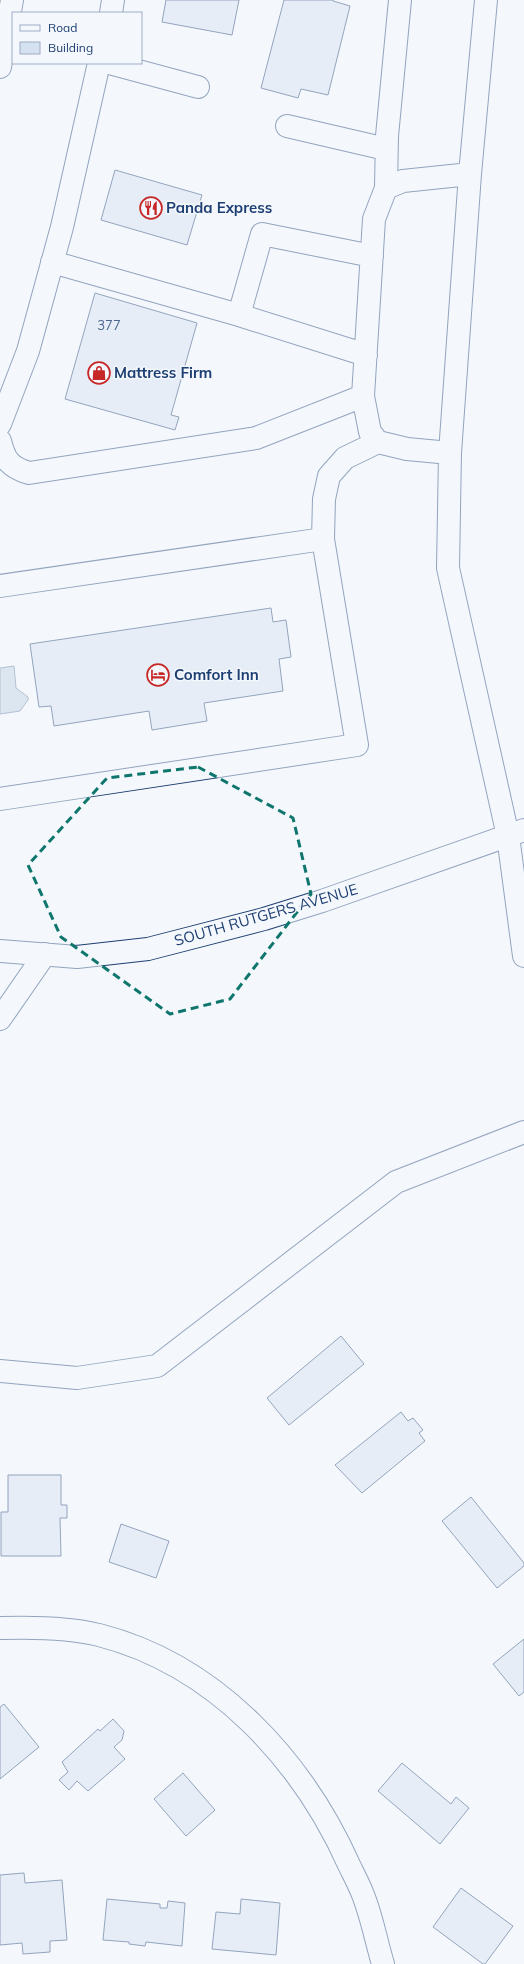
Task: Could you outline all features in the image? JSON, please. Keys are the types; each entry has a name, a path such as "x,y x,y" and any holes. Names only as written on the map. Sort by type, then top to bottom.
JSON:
{"main road":[{"path":"0,67 6,45 12,0"},
{"path":"110,12 113,0"},
{"path":"400,0 386,149 386,188 374,219 363,396 370,432 378,442 407,449 450,453"},
{"path":"486,0 470,174 450,453 448,568 516,833 524,956"},
{"path":"0,424 28,350 52,262 100,64"},
{"path":"114,64 198,87"},
{"path":"287,126 386,149"},
{"path":"386,188 403,181 470,174"},
{"path":"239,315 262,234 372,256"},
{"path":"52,262 239,315 366,355"},
{"path":"0,441 8,462 16,469 29,473 256,438 363,396"},
{"path":"0,799 357,745 322,539 324,498 330,476 346,458 378,442"},
{"path":"0,586 322,539"},
{"name":"SOUTH RUTGERS AVENUE","path":"0,951 77,957 148,949 264,919 322,902 516,833"},
{"path":"0,1019 45,954"},
{"path":"0,1371 77,1378 157,1366 396,1182 524,1132"},
{"path":"0,1628 64,1630 99,1635 130,1646 156,1656 187,1673 221,1696 255,1725 296,1773 335,1834 366,1902 383,1964"}],"highlighted area":[{"path":"198,767 293,818 311,894 230,999 170,1014 61,937 28,865 107,778"}],"water":[{"path":"14,666 16,688 28,697 28,700 20,711 0,714 0,668"}],"building":[{"path":"166,0 239,0 232,35 162,22"},
{"path":"284,0 333,0 350,6 328,95 301,89 298,98 261,88"},
{"name":"Panda Express","path":"115,170 202,195 187,245 101,220"},
{"path":"95,293 197,323 171,415 179,417 175,430 65,399"},
{"name":"Comfort Inn","path":"271,608 273,622 286,620 291,657 279,659 283,691 204,703 207,721 152,730 149,711 54,726 51,706 39,707 30,644"},
{"path":"341,1336 364,1364 289,1425 267,1398"},
{"path":"401,1412 408,1421 413,1418 423,1430 419,1433 425,1441 362,1493 335,1465"},
{"path":"8,1475 61,1475 61,1505 67,1505 67,1518 60,1518 61,1556 1,1556 1,1512 8,1512"},
{"path":"471,1497 524,1563 524,1566 497,1588 442,1521"},
{"path":"121,1524 169,1541 156,1578 109,1562"},
{"path":"524,1639 524,1692 519,1696 493,1664"},
{"path":"4,1704 39,1747 0,1779 0,1707"},
{"path":"113,1719 124,1731 122,1740 114,1747 125,1759 88,1791 77,1781 69,1790 59,1780 68,1772 62,1762 98,1729 100,1731"},
{"path":"402,1763 451,1804 456,1797 469,1808 440,1844 378,1791"},
{"path":"183,1773 215,1810 186,1836 154,1799"},
{"path":"24,1873 25,1883 62,1880 67,1940 50,1941 50,1952 23,1954 22,1943 0,1945 0,1875"},
{"path":"461,1888 513,1926 485,1964 433,1927"},
{"path":"107,1899 160,1904 160,1908 167,1908 168,1901 185,1903 182,1946 146,1942 145,1946 129,1944 129,1942 103,1940"},
{"path":"241,1899 280,1903 276,1955 212,1949 216,1912 240,1914"}],"place":[{"name":"Panda Express","path":"151,208"},
{"name":"Mattress Firm","path":"99,373"},
{"name":"Comfort Inn","path":"158,675"}]}
